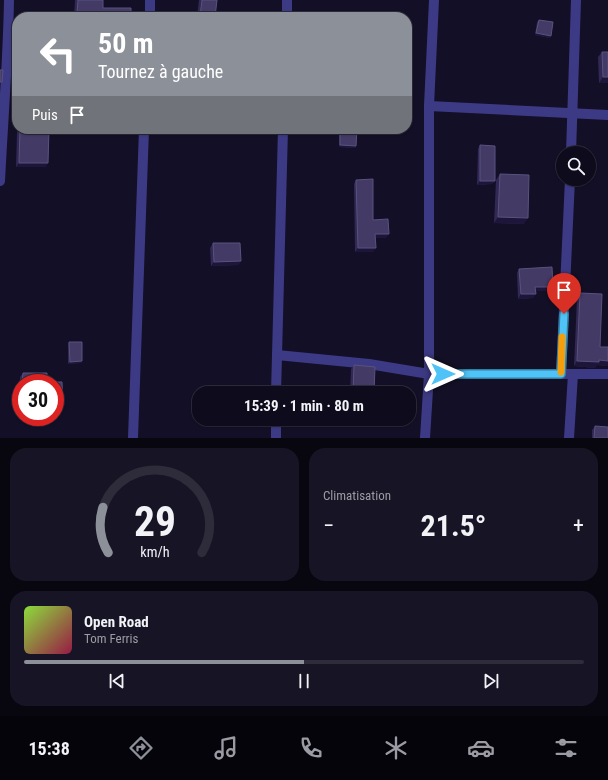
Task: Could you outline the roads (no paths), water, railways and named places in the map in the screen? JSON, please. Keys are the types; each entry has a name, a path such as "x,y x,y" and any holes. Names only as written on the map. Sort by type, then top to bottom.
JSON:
{"street":[{"path":"0,181 2,117 9,37 9,0"},
{"path":"150,0 150,12"},
{"path":"286,12 287,0"},
{"path":"425,438 429,374 430,106 434,0"},
{"path":"571,146 576,0"},
{"path":"430,106 608,115"},
{"path":"133,438 144,134"},
{"path":"276,386 283,134"},
{"path":"561,374 570,186"},
{"path":"277,355 369,364 429,374 608,374"},
{"path":"569,438 573,374"},
{"path":"276,426 276,438"}]}
